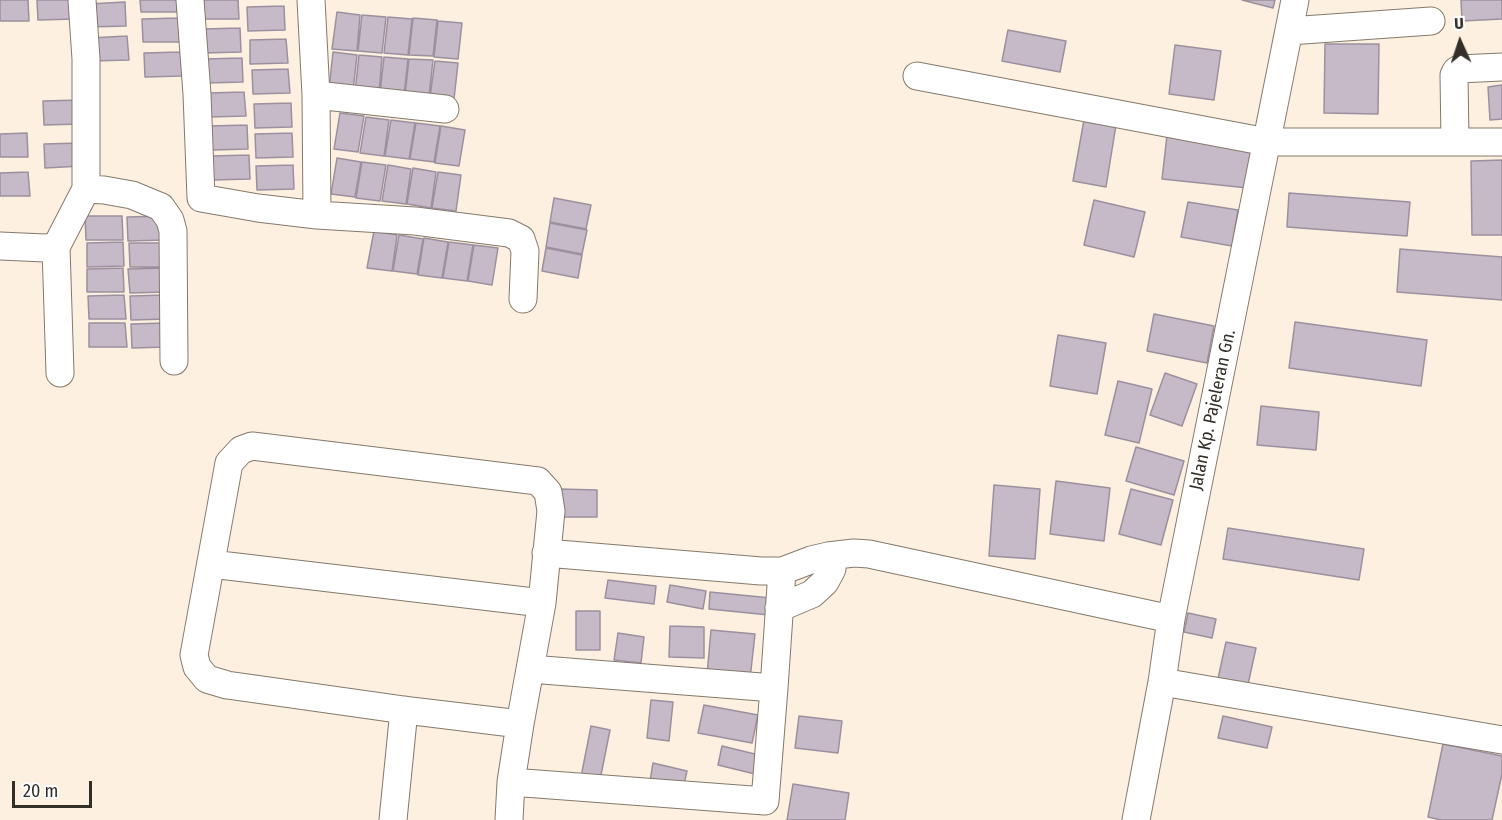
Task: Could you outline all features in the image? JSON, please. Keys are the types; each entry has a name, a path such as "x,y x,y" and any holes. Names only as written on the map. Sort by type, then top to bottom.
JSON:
{"street":[{"path":"60,373 56,247 86,189 86,59 82,0"},
{"path":"190,0 201,198 317,215 416,221 509,233 521,239 525,251 523,299"},
{"path":"311,0 316,95 317,215"},
{"name":"Jalan Kp. Pajeleran Gn.","path":"1136,820 1162,682 1171,619 1295,0"},
{"path":"1289,31 1431,21"},
{"path":"1455,142 1454,75 1456,71 1502,67"},
{"path":"917,76 1267,142 1502,142"},
{"path":"316,95 445,109"},
{"path":"86,189 132,195 161,207 170,220 173,231 174,361"},
{"path":"0,246 56,247"},
{"path":"509,820 511,782 542,603 551,511 548,492 538,481 252,446 241,450 229,463 194,655 196,667 207,679 227,685 520,724"},
{"path":"546,553 761,571 782,571 828,556 869,554 1171,619"},
{"path":"779,608 812,594 825,582 832,569 828,556"},
{"path":"211,564 542,603"},
{"path":"511,782 765,801 782,571"},
{"path":"530,669 774,688"},
{"path":"1162,682 1502,740"},
{"path":"393,820 404,710"}],"building":[{"path":"0,0 28,0 29,21 0,21"},
{"path":"37,0 74,0 75,19 38,20"},
{"path":"140,0 177,0 177,12 141,12"},
{"path":"201,0 238,0 239,19 202,19"},
{"path":"1242,0 1275,0 1273,8"},
{"path":"1461,0 1502,0 1502,19 1462,21"},
{"path":"125,2 126,26 89,27 88,4"},
{"path":"284,6 285,30 248,31 247,7"},
{"path":"337,12 360,15 357,51 332,49"},
{"path":"362,15 386,17 382,53 358,51"},
{"path":"388,17 412,19 408,55 384,53"},
{"path":"178,18 180,42 143,42 142,19"},
{"path":"413,18 437,20 433,56 409,55"},
{"path":"438,21 462,23 458,59 434,57"},
{"path":"240,28 241,52 204,53 203,29"},
{"path":"1008,30 1066,41 1060,72 1002,61"},
{"path":"127,36 129,60 92,61 90,38"},
{"path":"286,39 288,63 250,64 250,40"},
{"path":"1325,44 1379,44 1378,114 1324,113"},
{"path":"1175,45 1221,51 1214,100 1169,94"},
{"path":"181,52 182,76 145,77 144,53"},
{"path":"333,52 357,55 353,91 329,89"},
{"path":"359,55 382,57 379,93 355,92"},
{"path":"384,57 408,59 404,95 380,93"},
{"path":"242,58 243,82 207,83 205,59"},
{"path":"409,59 433,60 429,96 405,95"},
{"path":"435,61 458,63 454,99 430,97"},
{"path":"288,69 290,93 253,94 252,70"},
{"path":"1502,85 1502,119 1490,120 1488,87"},
{"path":"244,92 246,116 209,117 208,93"},
{"path":"80,100 81,124 44,125 43,101"},
{"path":"291,103 292,127 255,128 254,104"},
{"path":"340,113 364,116 358,152 334,149"},
{"path":"366,117 389,120 384,156 360,153"},
{"path":"391,120 415,123 409,159 385,156"},
{"path":"1084,120 1116,125 1106,187 1073,181"},
{"path":"416,123 440,126 434,162 410,159"},
{"path":"247,125 248,149 212,150 210,126"},
{"path":"441,126 465,130 459,166 435,163"},
{"path":"27,133 28,157 0,157 0,134"},
{"path":"292,133 293,157 256,158 255,134"},
{"path":"1167,135 1253,145 1248,188 1162,179"},
{"path":"80,143 82,166 45,168 44,144"},
{"path":"249,155 250,179 213,180 212,156"},
{"path":"337,158 361,162 355,197 331,194"},
{"path":"1502,160 1502,235 1472,235 1471,161"},
{"path":"362,162 386,165 380,201 356,198"},
{"path":"293,165 294,189 257,190 256,166"},
{"path":"388,165 411,169 406,204 382,201"},
{"path":"413,168 436,172 431,208 407,204"},
{"path":"28,172 30,196 0,196 0,173"},
{"path":"438,172 461,175 456,211 432,208"},
{"path":"1289,193 1410,202 1407,236 1287,227"},
{"path":"554,198 591,205 586,229 550,222"},
{"path":"1094,200 1145,212 1134,257 1084,245"},
{"path":"1188,202 1238,210 1232,246 1181,237"},
{"path":"85,216 122,216 123,240 86,240"},
{"path":"164,216 165,240 128,241 127,217"},
{"path":"550,223 587,230 582,254 546,247"},
{"path":"374,231 397,235 392,271 367,268"},
{"path":"399,235 423,239 417,274 393,271"},
{"path":"424,238 448,242 442,278 418,275"},
{"path":"123,242 124,266 87,267 87,243"},
{"path":"449,242 473,245 467,281 443,278"},
{"path":"129,243 165,243 166,267 130,267"},
{"path":"474,245 498,248 492,285 468,281"},
{"path":"546,248 582,255 578,278 542,271"},
{"path":"1400,249 1502,257 1502,300 1397,292"},
{"path":"123,268 124,292 87,292 87,269"},
{"path":"165,268 166,292 130,293 128,269"},
{"path":"124,295 126,319 89,319 88,296"},
{"path":"166,295 168,319 131,320 130,296"},
{"path":"1154,314 1214,326 1207,363 1147,351"},
{"path":"1295,322 1427,340 1421,386 1289,368"},
{"path":"89,323 125,323 127,347 89,347"},
{"path":"167,323 168,347 132,348 131,324"},
{"path":"1058,335 1106,343 1097,394 1050,386"},
{"path":"1165,373 1197,384 1182,426 1150,415"},
{"path":"1118,381 1152,389 1139,443 1105,435"},
{"path":"1261,406 1319,412 1316,450 1257,445"},
{"path":"1136,447 1184,461 1174,495 1126,481"},
{"path":"1056,481 1110,488 1104,541 1050,534"},
{"path":"994,485 1040,489 1035,559 989,556"},
{"path":"560,489 597,490 597,517 560,517"},
{"path":"1131,489 1173,500 1161,545 1119,534"},
{"path":"1228,528 1364,549 1359,580 1223,559"},
{"path":"608,580 656,586 654,604 605,598"},
{"path":"670,585 706,591 703,609 667,602"},
{"path":"710,592 771,598 769,615 709,609"},
{"path":"576,611 600,611 600,650 576,650"},
{"path":"1188,613 1216,619 1212,638 1184,632"},
{"path":"670,626 704,627 704,658 669,657"},
{"path":"711,630 755,634 750,679 707,675"},
{"path":"618,633 644,637 641,663 614,660"},
{"path":"1226,642 1256,648 1247,689 1217,683"},
{"path":"651,700 673,702 669,741 647,738"},
{"path":"704,705 758,715 752,743 698,733"},
{"path":"799,716 842,721 838,753 795,748"},
{"path":"1223,716 1272,727 1267,748 1218,738"},
{"path":"591,726 610,730 600,780 581,777"},
{"path":"1443,744 1502,756 1502,774 1492,820 1441,820 1428,817"},
{"path":"722,746 763,756 759,775 718,765"},
{"path":"653,763 687,771 683,789 650,781"},
{"path":"793,784 849,793 845,820 787,820"}]}
